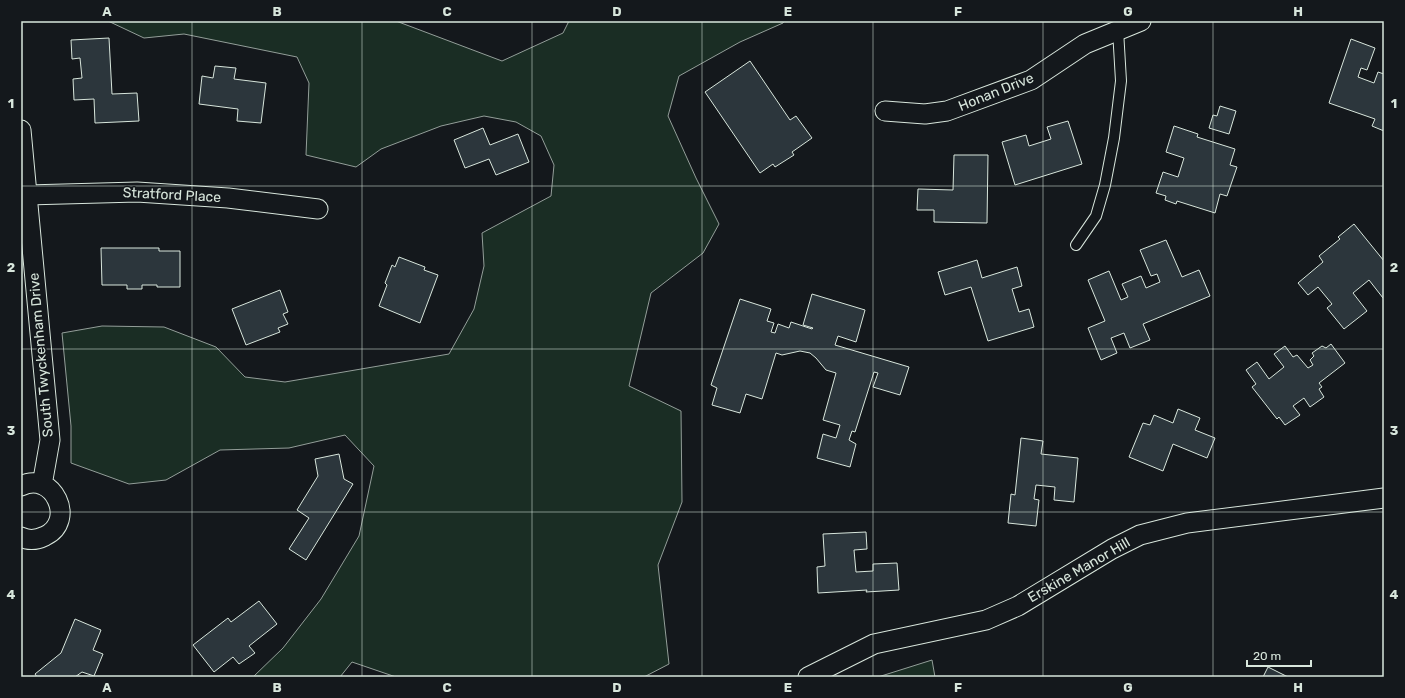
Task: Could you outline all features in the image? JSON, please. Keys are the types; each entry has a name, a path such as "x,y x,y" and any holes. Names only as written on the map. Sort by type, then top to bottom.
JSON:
{"street":[{"name":"Honan Drive","path":"885,111 925,114 947,111 1031,80 1085,44 1141,21"},
{"name":"South Twyckenham Drive","path":"21,130 50,440 42,485"},
{"name":"Stratford Place","path":"27,195 137,192 228,198 318,209"},
{"path":"21,486 33,483 42,485 50,489 60,503 59,521 49,534 32,540 21,537"},
{"name":"Erskine Manor Hill","path":"808,677 827,669 874,644 986,620 1018,606 1112,549 1140,535 1187,523 1384,498"}],"lane":[{"path":"1076,245 1096,216 1105,185 1114,138 1121,81 1118,30"}],"green space":[{"path":"108,21 396,21 502,61 563,33 569,21 784,21 783,23 740,42 679,76 668,116 719,224 703,253 651,293 629,386 681,411 682,502 658,565 669,664 644,677 396,677 352,662 340,677 253,677 283,648 321,599 359,536 374,466 345,435 289,448 220,450 166,480 129,484 71,463 71,426 62,333 102,326 164,327 216,347 245,377 285,382 449,354 474,309 484,266 482,233 551,196 554,165 541,136 516,122 484,116 441,126 381,149 356,167 306,155 309,83 297,57 184,34 144,38"},
{"path":"932,660 935,677 878,677"}],"building":[{"path":"109,38 112,94 137,93 139,121 95,123 94,99 74,100 73,79 82,78 80,58 72,59 71,40"},
{"path":"1351,39 1375,48 1367,70 1361,68 1358,77 1374,83 1378,72 1384,74 1384,131 1372,126 1375,119 1329,103"},
{"path":"750,61 790,120 796,116 812,138 792,152 794,155 775,167 773,164 760,173 705,92"},
{"path":"215,66 236,68 234,79 266,83 261,123 237,121 238,109 199,104 202,76 213,78"},
{"path":"1220,106 1236,111 1229,134 1209,128 1213,115 1217,116"},
{"path":"1068,121 1082,164 1015,185 1002,142 1026,135 1029,146 1051,139 1047,127"},
{"path":"1174,126 1198,134 1197,137 1235,149 1230,165 1237,167 1227,196 1220,194 1215,213 1177,201 1176,204 1165,200 1166,196 1156,193 1163,172 1178,177 1184,158 1166,152"},
{"path":"483,128 490,145 518,134 529,162 496,175 489,159 465,168 454,140"},
{"path":"954,155 988,155 987,223 934,222 934,210 917,210 918,189 953,190"},
{"path":"1354,224 1384,261 1384,297 1383,298 1369,280 1353,293 1367,311 1344,329 1327,308 1332,304 1318,287 1308,295 1298,283 1323,262 1319,256 1340,239 1338,237"},
{"path":"1166,240 1182,277 1199,270 1210,296 1143,324 1150,340 1130,348 1124,333 1111,338 1117,353 1101,360 1088,328 1105,321 1088,280 1109,271 1121,300 1128,297 1122,284 1141,276 1146,288 1160,282 1157,274 1151,276 1140,250"},
{"path":"101,248 159,248 159,251 180,251 180,287 157,287 157,285 142,285 142,289 127,289 127,285 102,285"},
{"path":"399,257 425,267 424,270 438,275 420,323 379,306 387,285 385,283 392,265 395,267"},
{"path":"977,260 982,278 1017,267 1022,286 1012,289 1019,312 1029,309 1034,327 988,341 971,287 945,295 938,272"},
{"path":"280,290 288,312 283,314 288,324 278,328 280,332 246,345 232,309"},
{"path":"812,294 865,310 856,342 838,336 835,345 909,367 900,395 873,387 878,373 874,372 855,432 852,431 849,440 856,444 850,467 817,458 823,434 836,438 840,425 823,420 836,373 826,370 810,353 800,351 782,355 776,353 762,399 746,394 740,413 712,405 717,388 711,385 740,299 771,309 767,321 774,323 771,332 775,333 778,324 789,328 791,322 812,329 813,328 803,325"},
{"path":"1331,344 1345,363 1319,383 1322,387 1319,389 1324,397 1310,407 1304,398 1293,406 1300,415 1285,425 1279,417 1277,419 1252,387 1256,384 1246,370 1257,362 1269,379 1284,367 1274,354 1285,346 1293,357 1297,355 1308,368 1313,365 1310,360 1314,356 1312,353 1322,346 1326,348"},
{"path":"1178,409 1200,418 1195,430 1215,438 1207,458 1173,444 1163,471 1129,457 1143,423 1150,425 1154,415 1173,423"},
{"path":"1021,438 1043,441 1041,454 1078,458 1074,502 1054,500 1055,487 1036,485 1034,499 1039,500 1036,526 1008,523 1011,494 1015,495"},
{"path":"339,454 344,479 353,484 306,560 289,549 309,518 297,510 318,476 315,459"},
{"path":"866,532 867,549 854,550 856,572 873,571 873,564 897,563 899,590 818,593 817,567 825,566 823,534"},
{"path":"259,601 277,624 249,646 255,653 239,664 233,657 214,672 193,645 228,618 231,622"},
{"path":"75,619 101,630 93,650 103,654 94,676 82,672 75,677 37,677 35,674 61,653"},
{"path":"1268,667 1288,677 1263,677"}]}
